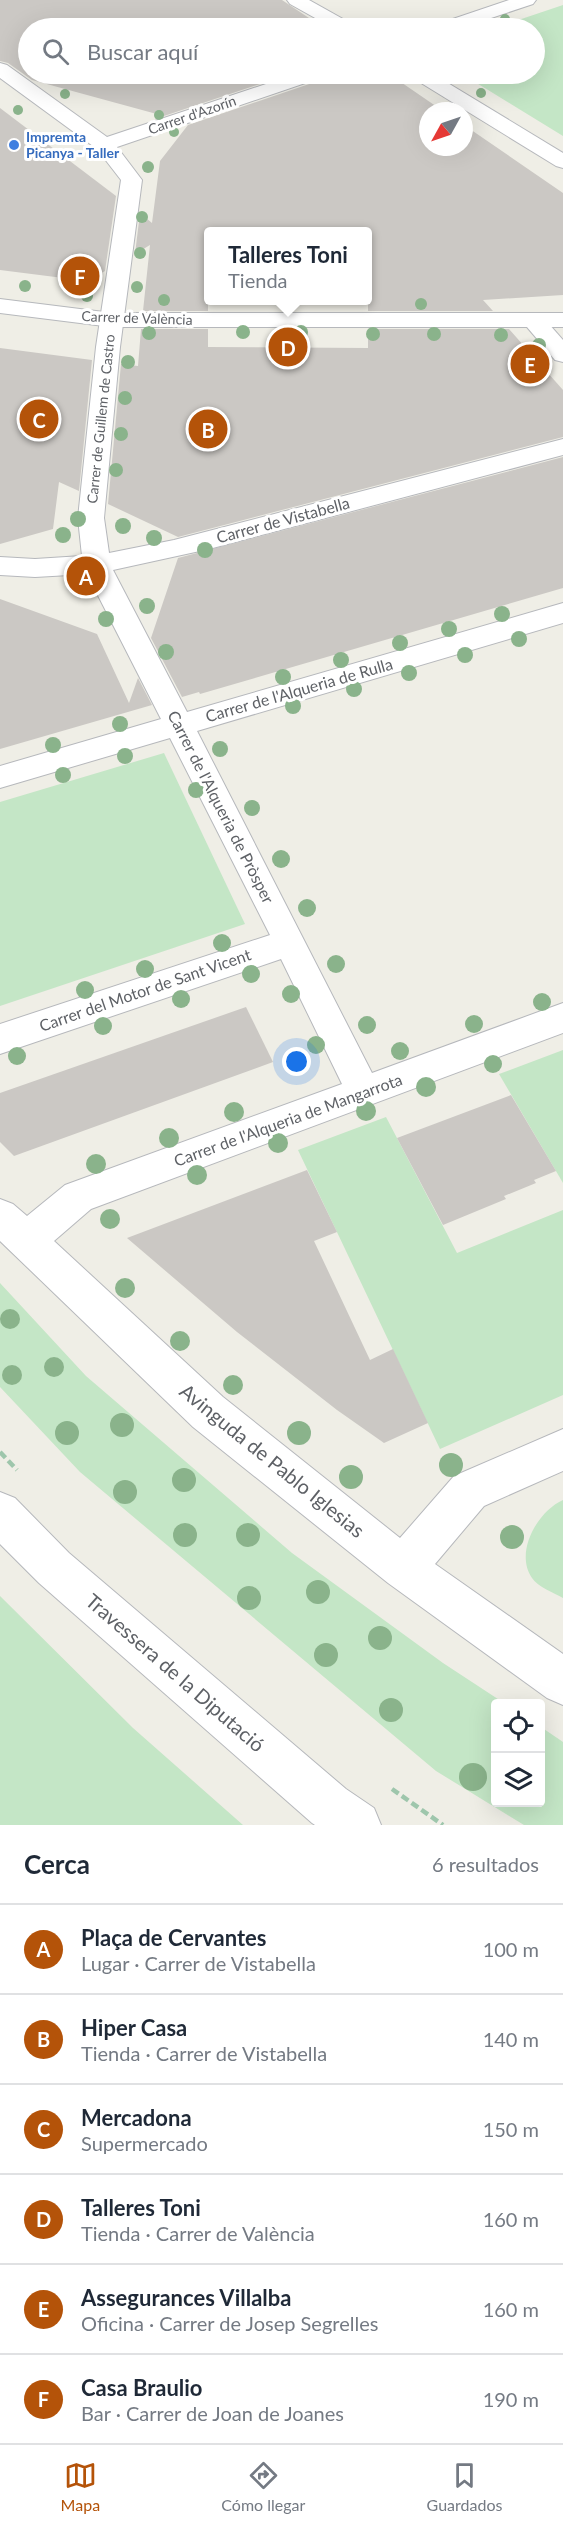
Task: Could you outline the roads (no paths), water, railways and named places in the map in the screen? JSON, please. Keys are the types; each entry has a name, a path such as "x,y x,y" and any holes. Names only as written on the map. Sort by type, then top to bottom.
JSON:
{"street":[{"path":"296,0 328,18"},
{"path":"474,18 527,0"},
{"name":"Carrer de Guillem de Castro","path":"0,69 18,82"},
{"name":"Carrer de Guillem de Castro","path":"21,84 104,145 132,180 112,320 91,518"},
{"name":"Carrer d'Azorín","path":"104,145 284,84"},
{"path":"436,84 563,162"},
{"name":"Carrer de València","path":"0,306 112,320 563,320"},
{"path":"532,320 563,356"},
{"name":"Carrer de Vistabella","path":"0,566 33,569 97,566 168,550 563,447"},
{"name":"Carrer de l'Alqueria de Pròsper","path":"91,518 97,566 290,942 364,1093"},
{"name":"Carrer de l'Alqueria de Rulla","path":"0,777 563,613"},
{"name":"Carrer del Motor de Sant Vicent","path":"0,1039 290,942"},
{"name":"Carrer de l'Alqueria de Mangarrota","path":"13,1229 78,1197 563,1018"},
{"name":"Avinguda de Pablo Iglesias","path":"13,1229 208,1412 403,1568 563,1682"},
{"path":"403,1568 469,1491 563,1450"},
{"name":"Travessera de la Diputació","path":"0,1513 54,1568 329,1806 357,1825"}],"place":[{"name":"Impremta Picanya - Taller","path":"14,145"},
{"name":"Casa Braulio","path":"80,276"},
{"name":"Talleres Toni","path":"288,347"},
{"name":"Assegurances Villalba","path":"530,364"},
{"name":"Mercadona","path":"39,419"},
{"name":"Hiper Casa","path":"208,429"},
{"name":"Plaça de Cervantes","path":"86,576"}]}
